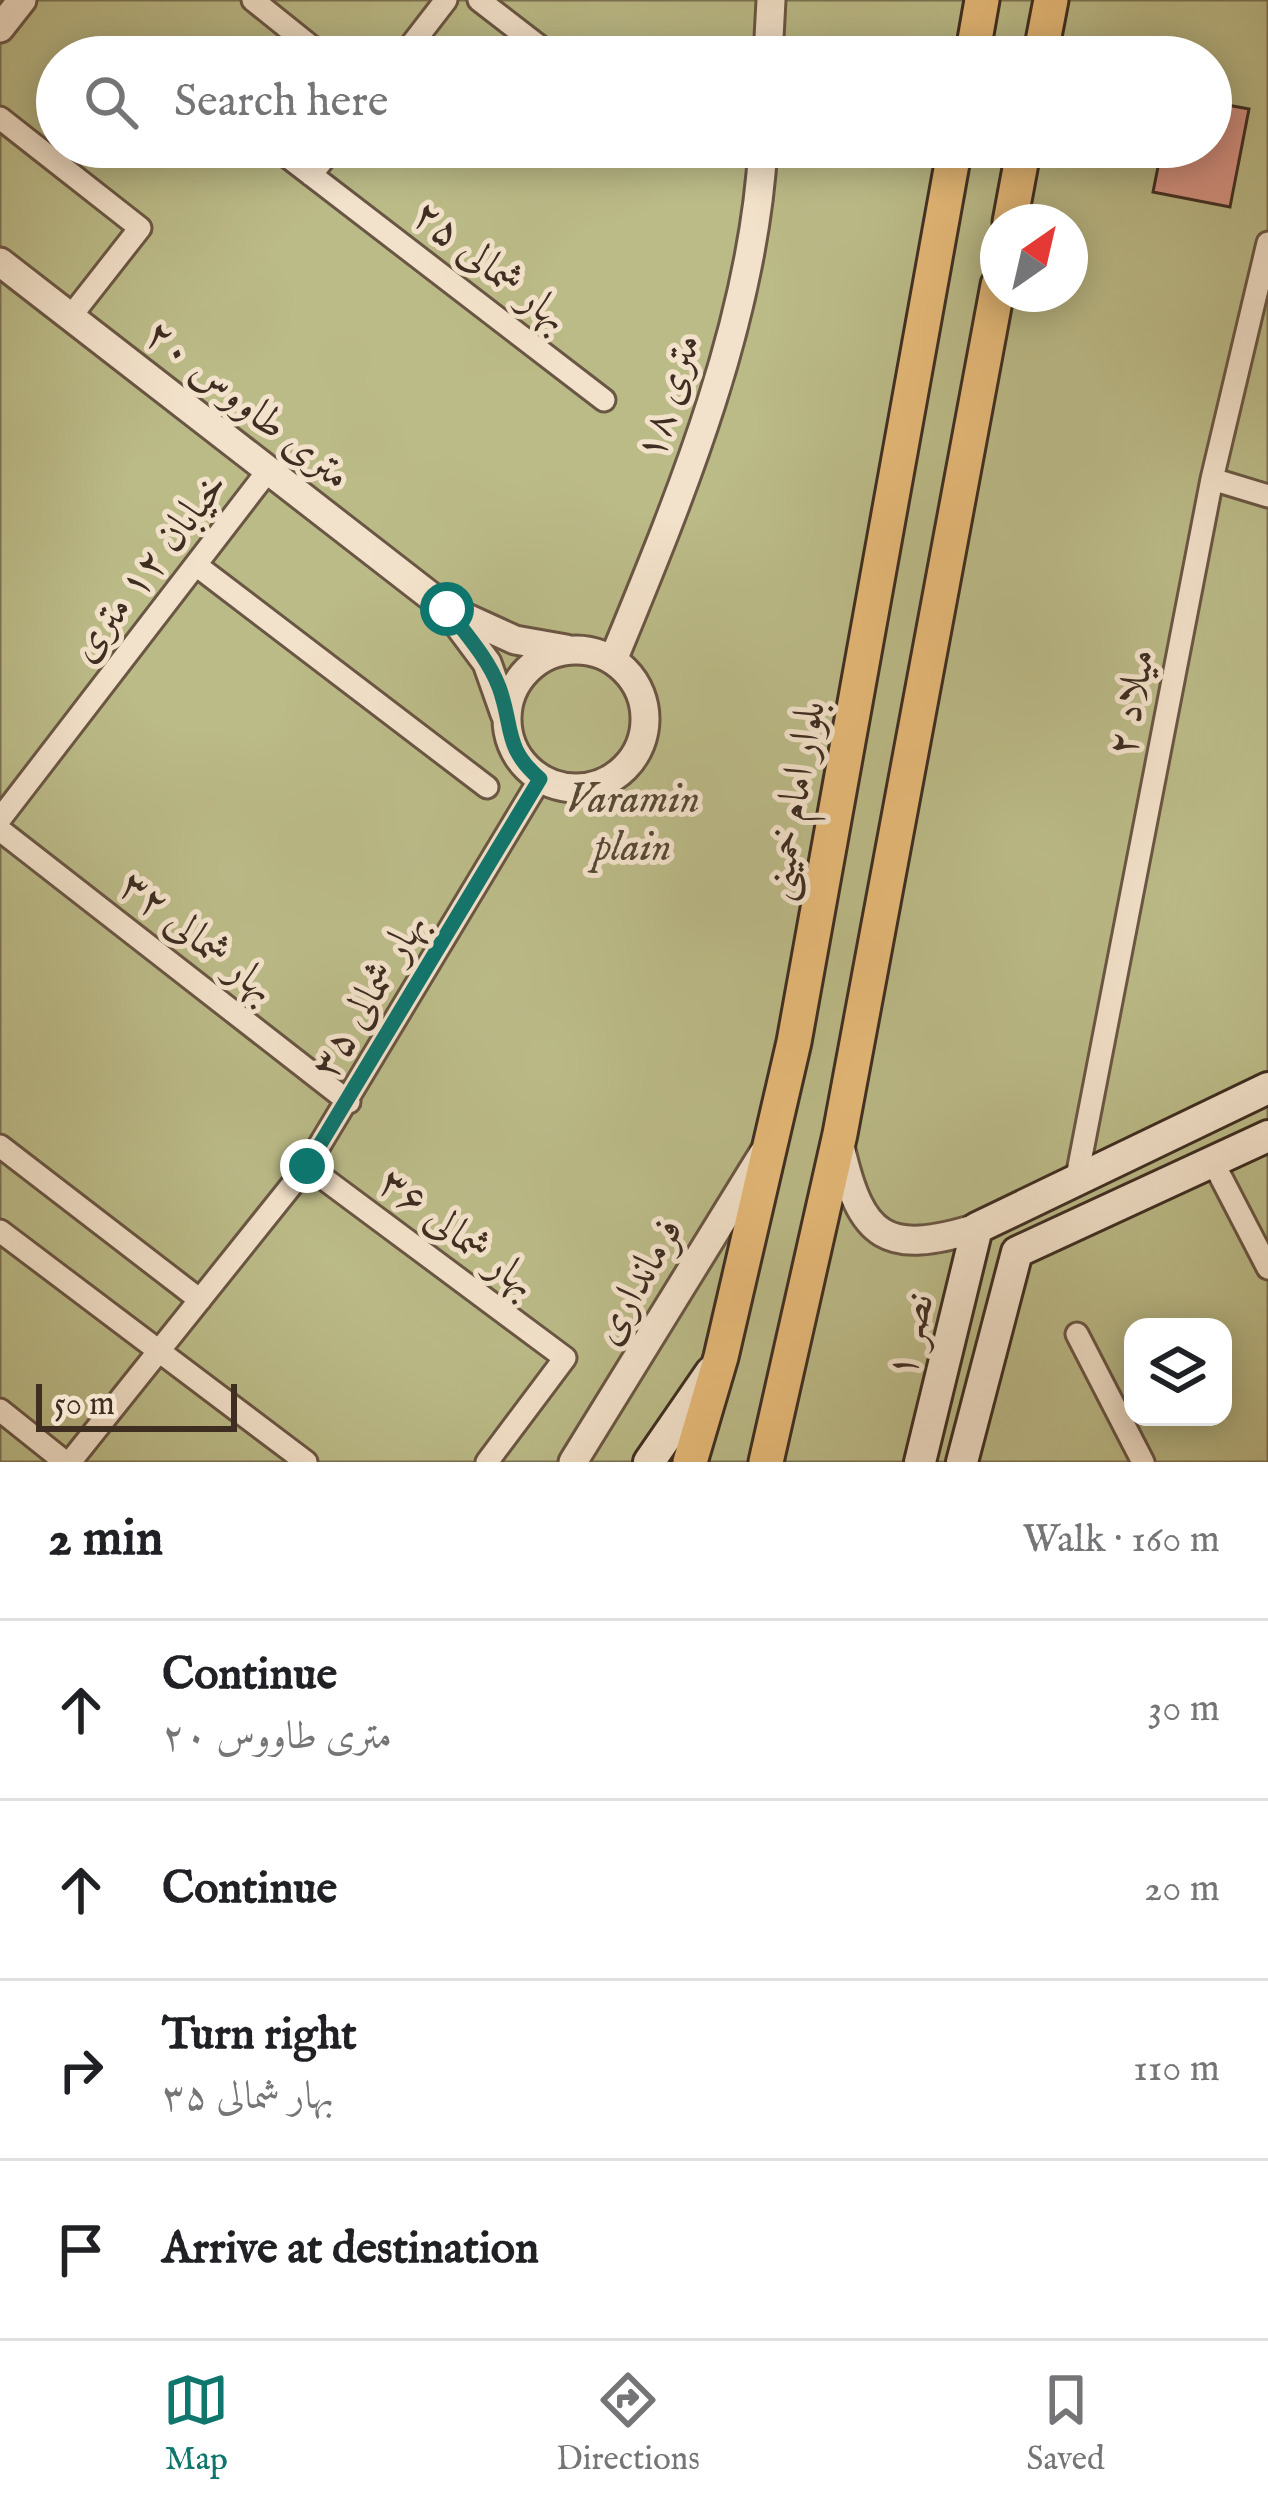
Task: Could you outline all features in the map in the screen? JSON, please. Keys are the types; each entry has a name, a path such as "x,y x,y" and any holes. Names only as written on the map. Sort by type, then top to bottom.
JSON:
{"main road":[{"path":"976,36 982,0"},
{"path":"1044,36 1051,0"},
{"name":"بلوار امام خمینی","path":"689,1462 721,1357 794,1042 951,168"},
{"path":"1013,204 1020,168"},
{"path":"766,1462 839,1142 993,312"},
{"path":"977,1228 1268,1088"},
{"path":"1214,1162 1268,1136"},
{"name":"نصر ۱","path":"962,1462 1017,1252 1214,1162"},
{"name":"نصر ۱","path":"920,1462 977,1228"},
{"path":"650,1462 721,1357"}],"street":[{"path":"0,28 22,0"},
{"path":"253,0 298,36"},
{"path":"418,36 446,0"},
{"path":"479,0 526,36"},
{"path":"769,36 771,0"},
{"path":"0,118 36,146"},
{"path":"64,168 140,228 71,316"},
{"name":"بهار شمالی ۲۵","path":"302,168 604,400"},
{"path":"311,175 316,168"},
{"name":"۱۸ متری","path":"613,660 667,529 728,350 759,168"},
{"name":"میلاد ۲","path":"1077,1178 1212,479 1268,243"},
{"name":"۲۰ متری طاووس","path":"0,262 447,609 514,640 566,650"},
{"name":"خیابان ۱۲ متری","path":"0,819 267,472"},
{"path":"1212,479 1268,496"},
{"path":"196,565 487,787"},
{"name":"۲۰ متری طاووس","path":"447,609 487,664 506,716"},
{"path":"566,650 591,650 613,660 641,693 644,735 635,756 603,784 582,789 540,779 509,741 506,716 511,692 524,672 566,650"},
{"name":"بهار شمالی ۳۵","path":"68,1462 307,1166 350,1102 540,779"},
{"name":"بهار شمالی ۳۲","path":"0,830 350,1102"},
{"name":"فرمانداری","path":"573,1462 772,1140"},
{"path":"839,1142 850,1190 872,1225 895,1240 925,1244 977,1228"},
{"path":"0,1146 200,1300"},
{"path":"1214,1162 1268,1268"},
{"name":"بهار شمالی ۳۶","path":"307,1166 565,1358 487,1462"},
{"path":"0,1231 305,1462"},
{"path":"1077,1334 1143,1462"},
{"path":"0,1410 68,1462"}],"green space":[{"name":"Varamin plain","path":"0,0 1268,0 1268,1462 0,1462"}],"building":[{"path":"1232,106 1249,109 1230,207 1153,192 1158,168 1232,168"}],"route":[{"path":"307,1166 350,1102 540,779 521,762 509,741 500,688 447,609"}]}
